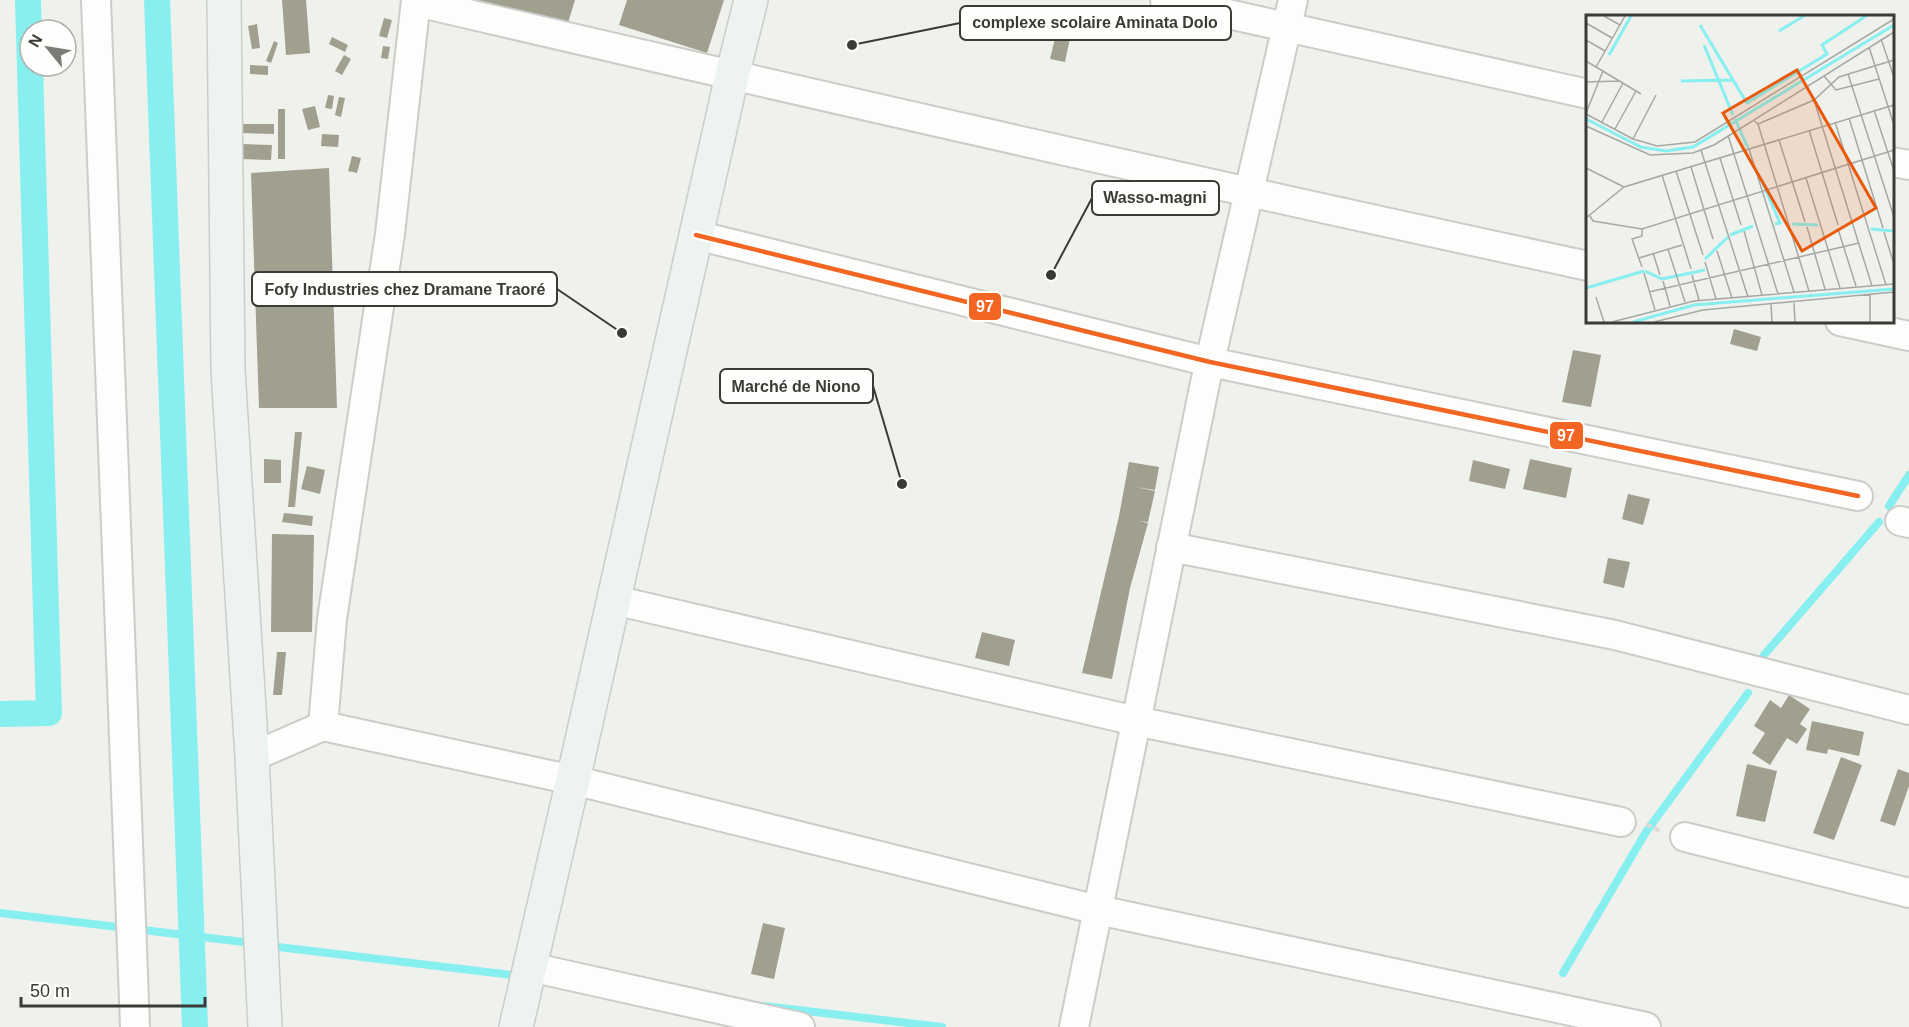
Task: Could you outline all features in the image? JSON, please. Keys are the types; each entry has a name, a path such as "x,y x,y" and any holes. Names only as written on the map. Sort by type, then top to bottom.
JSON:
{"street":[{"path":"96,0 135,1027"},
{"path":"224,0 228,370 252,757 265,1027"},
{"path":"516,1027 751,0"},
{"path":"1165,0 1290,14 1586,93"},
{"path":"323,726 332,619 390,234 416,1 732,76 1249,193 1586,266"},
{"path":"1074,1027 1210,362 1290,14"},
{"path":"1894,162 1909,165"},
{"path":"696,235 1210,362 1858,496"},
{"path":"1845,322 1909,336"},
{"path":"1171,546 1615,635 1909,710"},
{"path":"614,600 1136,721 1632,822"},
{"path":"252,757 323,726 573,780 1098,910 1646,1027"},
{"path":"1672,834 1909,893"},
{"path":"530,967 800,1027"}],"path":[{"path":"1632,822 1672,834"}],"building":[{"path":"282,0 306,0 310,53 286,55"},
{"path":"478,0 575,0 567,26 478,2"},
{"path":"627,0 724,0 707,53 619,25"},
{"path":"384,18 392,20 387,38 379,36"},
{"path":"257,24 260,48 252,49 248,26"},
{"path":"1057,30 1071,33 1065,62 1050,59"},
{"path":"332,37 348,45 345,52 329,44"},
{"path":"274,41 278,43 271,63 266,61"},
{"path":"383,46 390,47 388,59 381,58"},
{"path":"344,55 351,59 342,75 335,71"},
{"path":"250,65 268,66 268,75 250,74"},
{"path":"328,95 334,96 332,109 325,108"},
{"path":"339,97 345,98 341,117 335,115"},
{"path":"315,106 320,127 308,130 302,109"},
{"path":"278,109 285,109 285,159 278,159"},
{"path":"242,124 274,124 274,134 242,133"},
{"path":"322,134 339,135 338,147 321,146"},
{"path":"242,144 272,145 271,160 241,159"},
{"path":"352,156 361,158 357,173 348,171"},
{"path":"329,168 337,408 259,408 251,173"},
{"path":"1734,329 1761,337 1757,351 1730,344"},
{"path":"1573,350 1601,355 1591,407 1562,402"},
{"path":"295,432 302,432 295,507 288,507"},
{"path":"264,459 281,460 281,483 264,483"},
{"path":"1530,459 1572,468 1566,498 1523,489"},
{"path":"1473,460 1510,469 1505,489 1469,481"},
{"path":"1129,462 1159,467 1155,490 1135,487 1155,491 1148,522 1139,521 1148,523 1130,588 1112,679 1082,673 1119,516"},
{"path":"307,466 325,470 320,494 301,489"},
{"path":"1628,494 1650,499 1643,525 1622,519"},
{"path":"284,513 313,516 312,526 282,522"},
{"path":"272,534 314,535 312,632 271,632"},
{"path":"1608,558 1630,562 1624,588 1603,583"},
{"path":"982,632 1015,640 1009,666 975,658"},
{"path":"277,652 286,652 282,695 273,695"},
{"path":"1789,695 1810,709 1800,724 1807,729 1797,744 1787,738 1770,765 1752,753 1765,733 1754,726 1770,700 1781,708"},
{"path":"1812,721 1864,732 1859,756 1828,749 1827,754 1806,750"},
{"path":"1841,757 1862,765 1834,840 1813,833"},
{"path":"1747,764 1777,771 1765,822 1736,816"},
{"path":"1898,769 1909,773 1909,786 1895,826 1880,821"},
{"path":"763,923 785,928 774,979 751,974"}],"waterway":[{"path":"0,714 49,713 28,0"},
{"path":"157,0 195,1027"},
{"path":"1889,506 1909,475"},
{"path":"1764,655 1879,522"},
{"path":"1563,973 1646,832 1748,693"},
{"path":"0,913 252,943"},
{"path":"270,946 520,976"},
{"path":"764,1006 942,1027"}],"transit line":[{"name":"97","path":"696,235 1210,362 1858,496"}],"place":[{"name":"complexe scolaire Aminata Dolo","path":"852,45"},
{"name":"Wasso-magni","path":"1051,275"},
{"name":"Fofy Industries chez Dramane Traoré","path":"622,333"},
{"name":"Marché de Niono","path":"902,484"}]}
